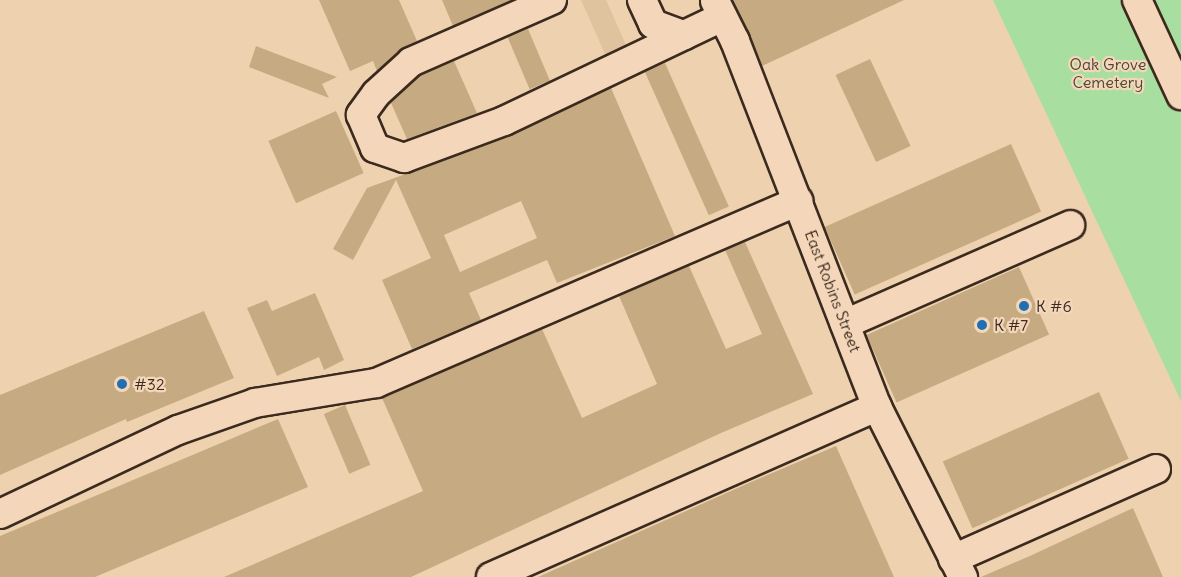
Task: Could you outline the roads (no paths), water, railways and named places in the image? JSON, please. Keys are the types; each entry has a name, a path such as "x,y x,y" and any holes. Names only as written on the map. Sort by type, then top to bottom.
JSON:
{"street":[{"path":"552,0 411,62 361,115 375,148 404,158 543,105 684,35 718,8"},
{"path":"642,0 653,24 684,35"},
{"path":"1137,0 1181,95"},
{"name":"East Robins Street","path":"718,8 798,201 877,407 958,568"},
{"path":"0,514 178,430 255,403 376,383 798,201"},
{"path":"845,324 1070,225"},
{"path":"491,577 877,407"},
{"path":"958,568 1156,469"}],"place":[{"name":"K #6","path":"1024,306"},
{"name":"K #7","path":"982,325"},
{"name":"#32","path":"122,384"}],"park label":[{"name":"Oak Grove Cemetery","path":"1108,73"}]}
